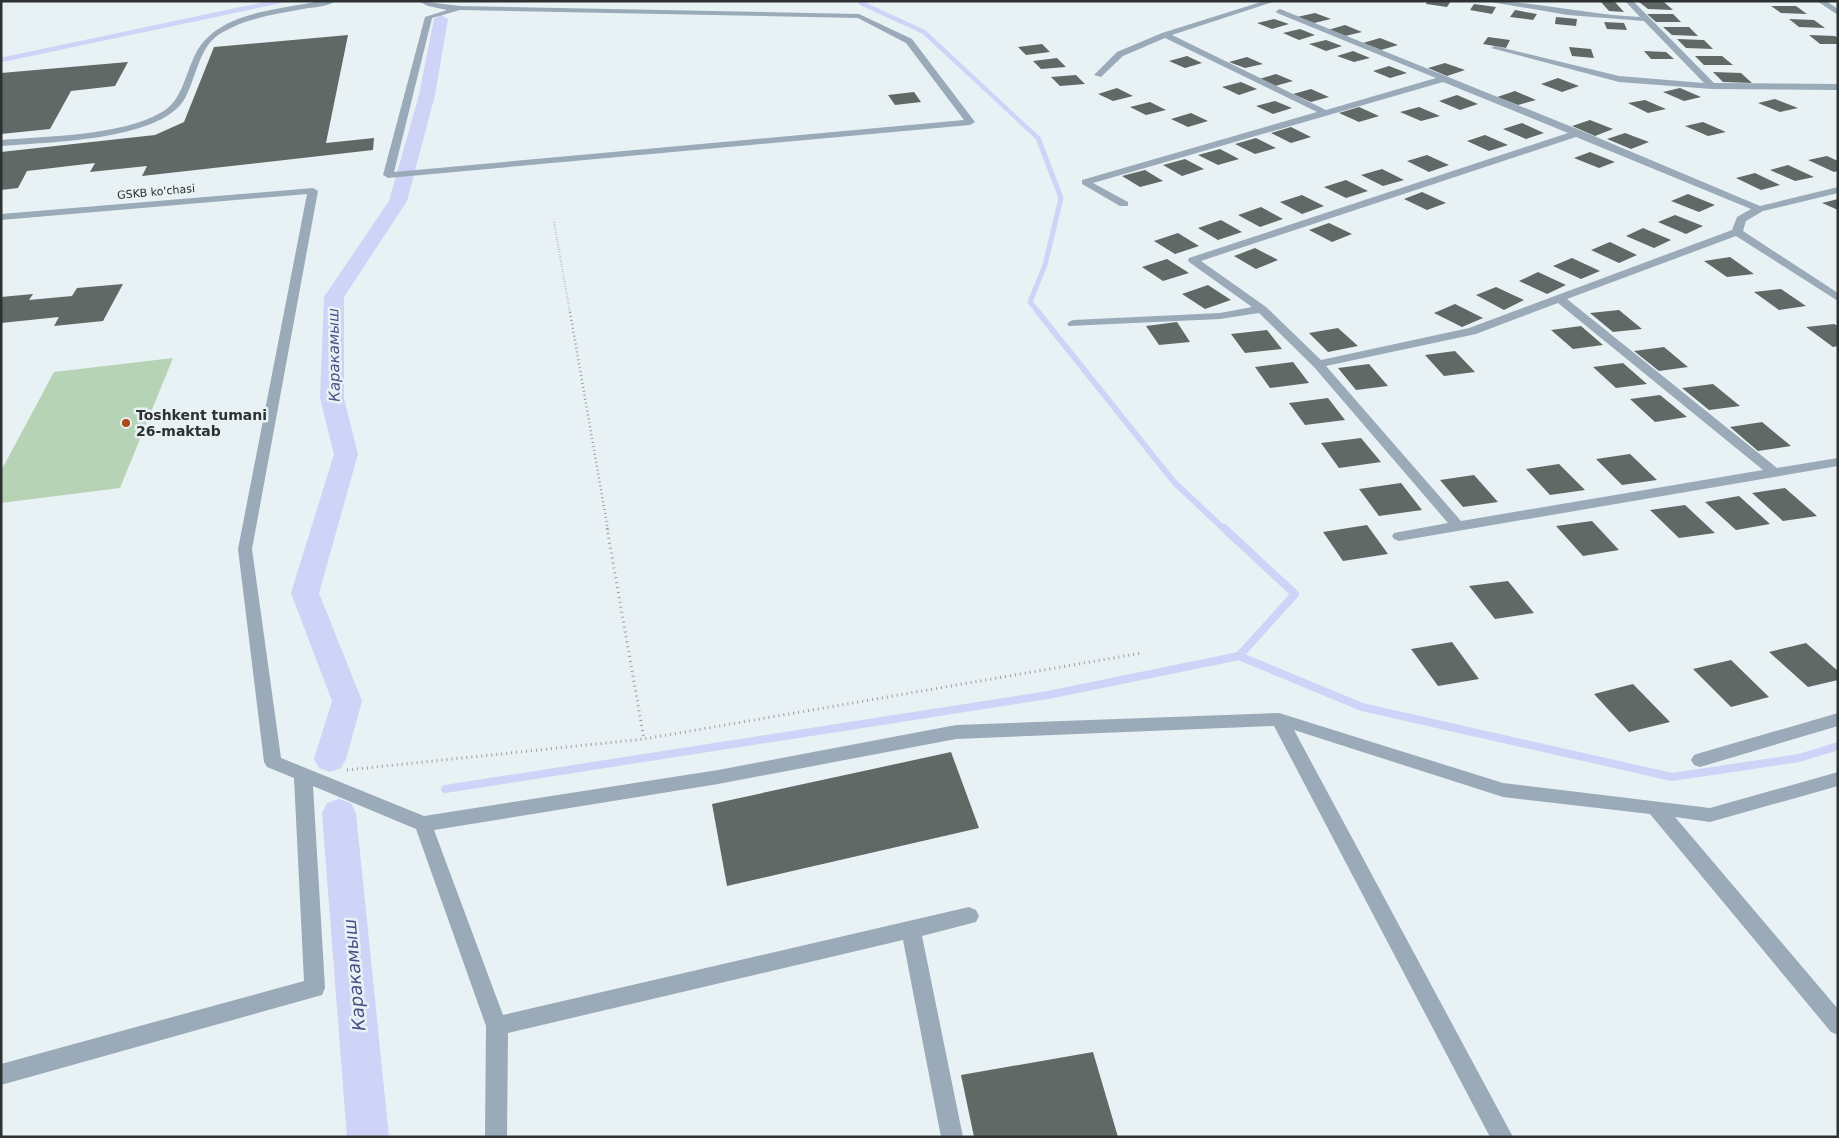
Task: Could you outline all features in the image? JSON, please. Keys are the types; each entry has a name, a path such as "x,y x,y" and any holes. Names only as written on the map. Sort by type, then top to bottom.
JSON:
{"street":[{"path":"1,143 93,133 153,119 167,113 177,105 204,44 217,31 245,20 332,1"},
{"path":"422,1 434,6 460,8 859,16 909,41 970,122 388,176 429,17 460,8"},
{"path":"1098,76 1120,54 1165,35 1272,1"},
{"path":"1489,1 1560,12 1625,19 1648,19"},
{"path":"1629,1 1712,86"},
{"path":"1821,1 1838,13"},
{"path":"1280,11 1760,209"},
{"path":"1165,35 1323,112"},
{"path":"1495,48 1619,79 1712,86 1838,87"},
{"path":"1124,204 1086,182 1323,112 1443,79"},
{"path":"1458,526 1318,364 1262,309 1193,260 1579,134"},
{"path":"1737,232 1741,219 1760,209 1838,190"},
{"name":"GSKB ko'chasi","path":"1,216 312,192 245,549 273,762 304,774"},
{"path":"1737,232 1838,298"},
{"path":"1318,364 1472,331 1737,232"},
{"path":"1560,298 1773,472"},
{"path":"1073,324 1220,316 1262,309"},
{"path":"1399,536 1838,462"},
{"path":"1700,760 1838,719"},
{"path":"1,1075 315,988 304,774 423,824 718,777 956,732 1279,720 1503,790 1710,815 1838,779"},
{"path":"1279,720 1502,1137"},
{"path":"1655,807 1838,1025"},
{"path":"423,824 497,1026 496,1137"},
{"path":"497,1026 969,916"},
{"path":"911,930 952,1137"}],"path":[{"path":"554,222 644,739"},
{"path":"342,770 644,739 1142,654"}],"green space":[{"path":"173,358 120,488 1,503 1,471 54,372"}],"building":[{"path":"1427,1 1451,1 1447,7 1426,4"},
{"path":"1600,1 1614,1 1624,12 1609,11"},
{"path":"1639,2 1664,2 1673,10 1648,9"},
{"path":"1474,4 1496,7 1492,14 1470,10"},
{"path":"1771,6 1796,6 1807,14 1781,13"},
{"path":"1515,10 1537,14 1533,20 1510,17"},
{"path":"1315,13 1331,19 1314,23 1297,17"},
{"path":"1647,14 1673,14 1681,22 1656,22"},
{"path":"1556,17 1577,19 1576,26 1555,24"},
{"path":"1274,19 1289,24 1272,29 1257,23"},
{"path":"1789,19 1814,20 1825,28 1799,27"},
{"path":"1604,22 1624,23 1627,30 1607,29"},
{"path":"1345,25 1362,32 1345,36 1328,30"},
{"path":"1663,27 1689,27 1698,36 1672,35"},
{"path":"1300,29 1315,35 1299,40 1283,33"},
{"path":"348,35 326,143 374,138 373,150 142,176 147,166 90,172 95,163 27,171 18,188 1,190 1,152 155,135 184,122 214,47"},
{"path":"1809,35 1835,36 1838,38 1838,44 1820,44"},
{"path":"1488,37 1510,40 1506,48 1483,44"},
{"path":"1380,38 1398,45 1381,50 1363,43"},
{"path":"1677,39 1704,40 1713,49 1686,48"},
{"path":"1326,40 1342,46 1326,51 1309,44"},
{"path":"1042,44 1050,52 1026,55 1018,47"},
{"path":"1569,47 1591,49 1594,58 1572,56"},
{"path":"1353,51 1370,58 1354,62 1337,56"},
{"path":"1644,51 1666,52 1674,59 1651,59"},
{"path":"1187,56 1202,63 1185,68 1169,61"},
{"path":"1695,56 1722,56 1733,65 1704,65"},
{"path":"1247,57 1263,64 1245,68 1229,62"},
{"path":"1057,58 1066,67 1041,69 1033,61"},
{"path":"128,62 115,86 71,91 50,129 1,134 1,73"},
{"path":"1445,63 1465,70 1447,76 1428,68"},
{"path":"1389,66 1407,73 1390,78 1373,71"},
{"path":"1713,72 1741,73 1752,83 1723,82"},
{"path":"1276,74 1293,81 1275,86 1259,79"},
{"path":"1076,75 1085,84 1060,86 1051,77"},
{"path":"1558,78 1579,86 1562,92 1541,84"},
{"path":"1241,82 1257,89 1239,95 1222,87"},
{"path":"1117,88 1133,96 1113,101 1098,94"},
{"path":"1680,88 1701,97 1684,101 1663,92"},
{"path":"1311,89 1329,97 1311,102 1293,94"},
{"path":"1515,91 1536,100 1518,105 1497,97"},
{"path":"914,92 921,102 895,105 888,95"},
{"path":"1457,95 1478,104 1460,110 1439,101"},
{"path":"1775,99 1798,108 1780,112 1758,103"},
{"path":"1645,100 1666,109 1648,113 1628,103"},
{"path":"1275,101 1292,108 1273,114 1256,106"},
{"path":"1150,102 1166,110 1146,115 1130,107"},
{"path":"1359,107 1379,116 1359,122 1339,113"},
{"path":"1419,107 1440,116 1421,121 1400,112"},
{"path":"1191,113 1208,121 1188,127 1171,119"},
{"path":"1590,120 1613,129 1595,136 1572,126"},
{"path":"1703,122 1726,132 1708,136 1685,126"},
{"path":"1522,123 1544,133 1526,139 1503,129"},
{"path":"1291,127 1311,137 1291,143 1271,133"},
{"path":"1625,133 1649,142 1631,149 1607,139"},
{"path":"1485,135 1508,145 1489,151 1467,141"},
{"path":"1256,138 1276,148 1255,154 1235,144"},
{"path":"1220,149 1239,159 1218,165 1198,155"},
{"path":"1590,152 1615,162 1599,168 1574,158"},
{"path":"1427,155 1449,165 1429,172 1407,161"},
{"path":"1827,156 1838,161 1838,171 1834,172 1808,160"},
{"path":"1185,159 1204,169 1182,176 1163,165"},
{"path":"1788,165 1814,177 1795,181 1770,170"},
{"path":"1382,169 1404,180 1383,186 1361,175"},
{"path":"1145,170 1163,181 1140,187 1122,176"},
{"path":"1755,173 1780,185 1761,190 1736,178"},
{"path":"1346,180 1368,191 1346,198 1324,187"},
{"path":"1422,192 1446,203 1427,210 1404,199"},
{"path":"1688,194 1715,205 1699,212 1671,201"},
{"path":"1302,195 1324,206 1302,214 1280,202"},
{"path":"1838,199 1838,210 1822,203"},
{"path":"1261,207 1283,219 1260,227 1238,215"},
{"path":"1675,215 1703,226 1686,234 1658,222"},
{"path":"1221,220 1242,232 1218,240 1198,228"},
{"path":"1329,223 1352,234 1332,242 1309,230"},
{"path":"1643,228 1671,240 1654,248 1626,236"},
{"path":"1178,233 1199,246 1175,254 1154,241"},
{"path":"1610,242 1637,255 1619,263 1591,250"},
{"path":"1255,248 1278,260 1256,269 1234,256"},
{"path":"1730,257 1754,274 1727,277 1704,261"},
{"path":"1572,258 1600,271 1581,279 1553,266"},
{"path":"1167,259 1189,273 1163,281 1142,267"},
{"path":"1538,272 1566,285 1547,294 1519,281"},
{"path":"123,284 103,321 54,326 59,317 1,323 1,297 33,294 29,300 72,296 77,288"},
{"path":"1208,285 1231,300 1205,309 1182,294"},
{"path":"1496,287 1524,300 1504,310 1476,295"},
{"path":"1781,289 1806,306 1779,310 1754,292"},
{"path":"1455,304 1483,318 1462,327 1434,313"},
{"path":"1619,310 1642,329 1613,332 1590,313"},
{"path":"1177,322 1190,342 1159,345 1146,326"},
{"path":"1834,324 1838,326 1838,346 1833,347 1806,327"},
{"path":"1581,326 1603,345 1573,349 1551,330"},
{"path":"1338,328 1358,346 1328,352 1309,333"},
{"path":"1267,330 1282,349 1245,353 1231,334"},
{"path":"1664,347 1688,367 1659,371 1634,351"},
{"path":"1455,351 1475,372 1444,376 1425,355"},
{"path":"1293,362 1309,383 1270,388 1255,367"},
{"path":"1623,363 1647,384 1616,388 1593,367"},
{"path":"1369,364 1388,386 1356,390 1338,368"},
{"path":"1713,384 1740,406 1709,410 1682,388"},
{"path":"1660,395 1687,417 1655,422 1630,399"},
{"path":"1328,398 1345,420 1305,425 1289,403"},
{"path":"1762,422 1791,446 1758,451 1730,427"},
{"path":"1361,438 1381,462 1339,468 1321,443"},
{"path":"1630,454 1657,480 1622,485 1596,459"},
{"path":"1559,464 1585,490 1550,495 1526,469"},
{"path":"1474,475 1498,502 1463,507 1440,480"},
{"path":"1401,483 1422,510 1379,516 1359,489"},
{"path":"1785,488 1817,516 1783,521 1752,493"},
{"path":"1739,496 1770,524 1736,530 1705,502"},
{"path":"1685,505 1715,533 1679,538 1650,510"},
{"path":"1592,521 1619,550 1583,556 1556,526"},
{"path":"1367,525 1388,554 1343,561 1323,532"},
{"path":"1508,581 1534,613 1495,619 1469,586"},
{"path":"1452,642 1479,679 1438,686 1411,649"},
{"path":"1806,643 1838,671 1838,680 1808,687 1769,652"},
{"path":"1731,660 1769,697 1731,707 1693,669"},
{"path":"1633,684 1670,722 1629,732 1594,694"},
{"path":"951,752 979,828 727,886 712,804"},
{"path":"1093,1052 1118,1137 974,1137 961,1075"}],"waterway":[{"path":"1,60 280,1"},
{"path":"862,1 861,3 924,32 1038,138"},
{"name":"Каракамыш","path":"330,759 347,701 305,593 346,454 332,398 334,297 398,201 427,95 441,19"},
{"path":"1038,138 1061,198 1045,265 1030,302 1039,313"},
{"path":"1038,312 1174,482 1225,530"},
{"path":"1224,528 1295,594 1239,656"},
{"path":"445,789 1048,695 1239,656"},
{"path":"1239,656 1362,707 1672,777 1799,758 1838,746"},
{"name":"Каракамыш","path":"339,813 368,1137"}],"place":[{"name":"Toshkent tumani 26-maktab","path":"126,423"}]}
